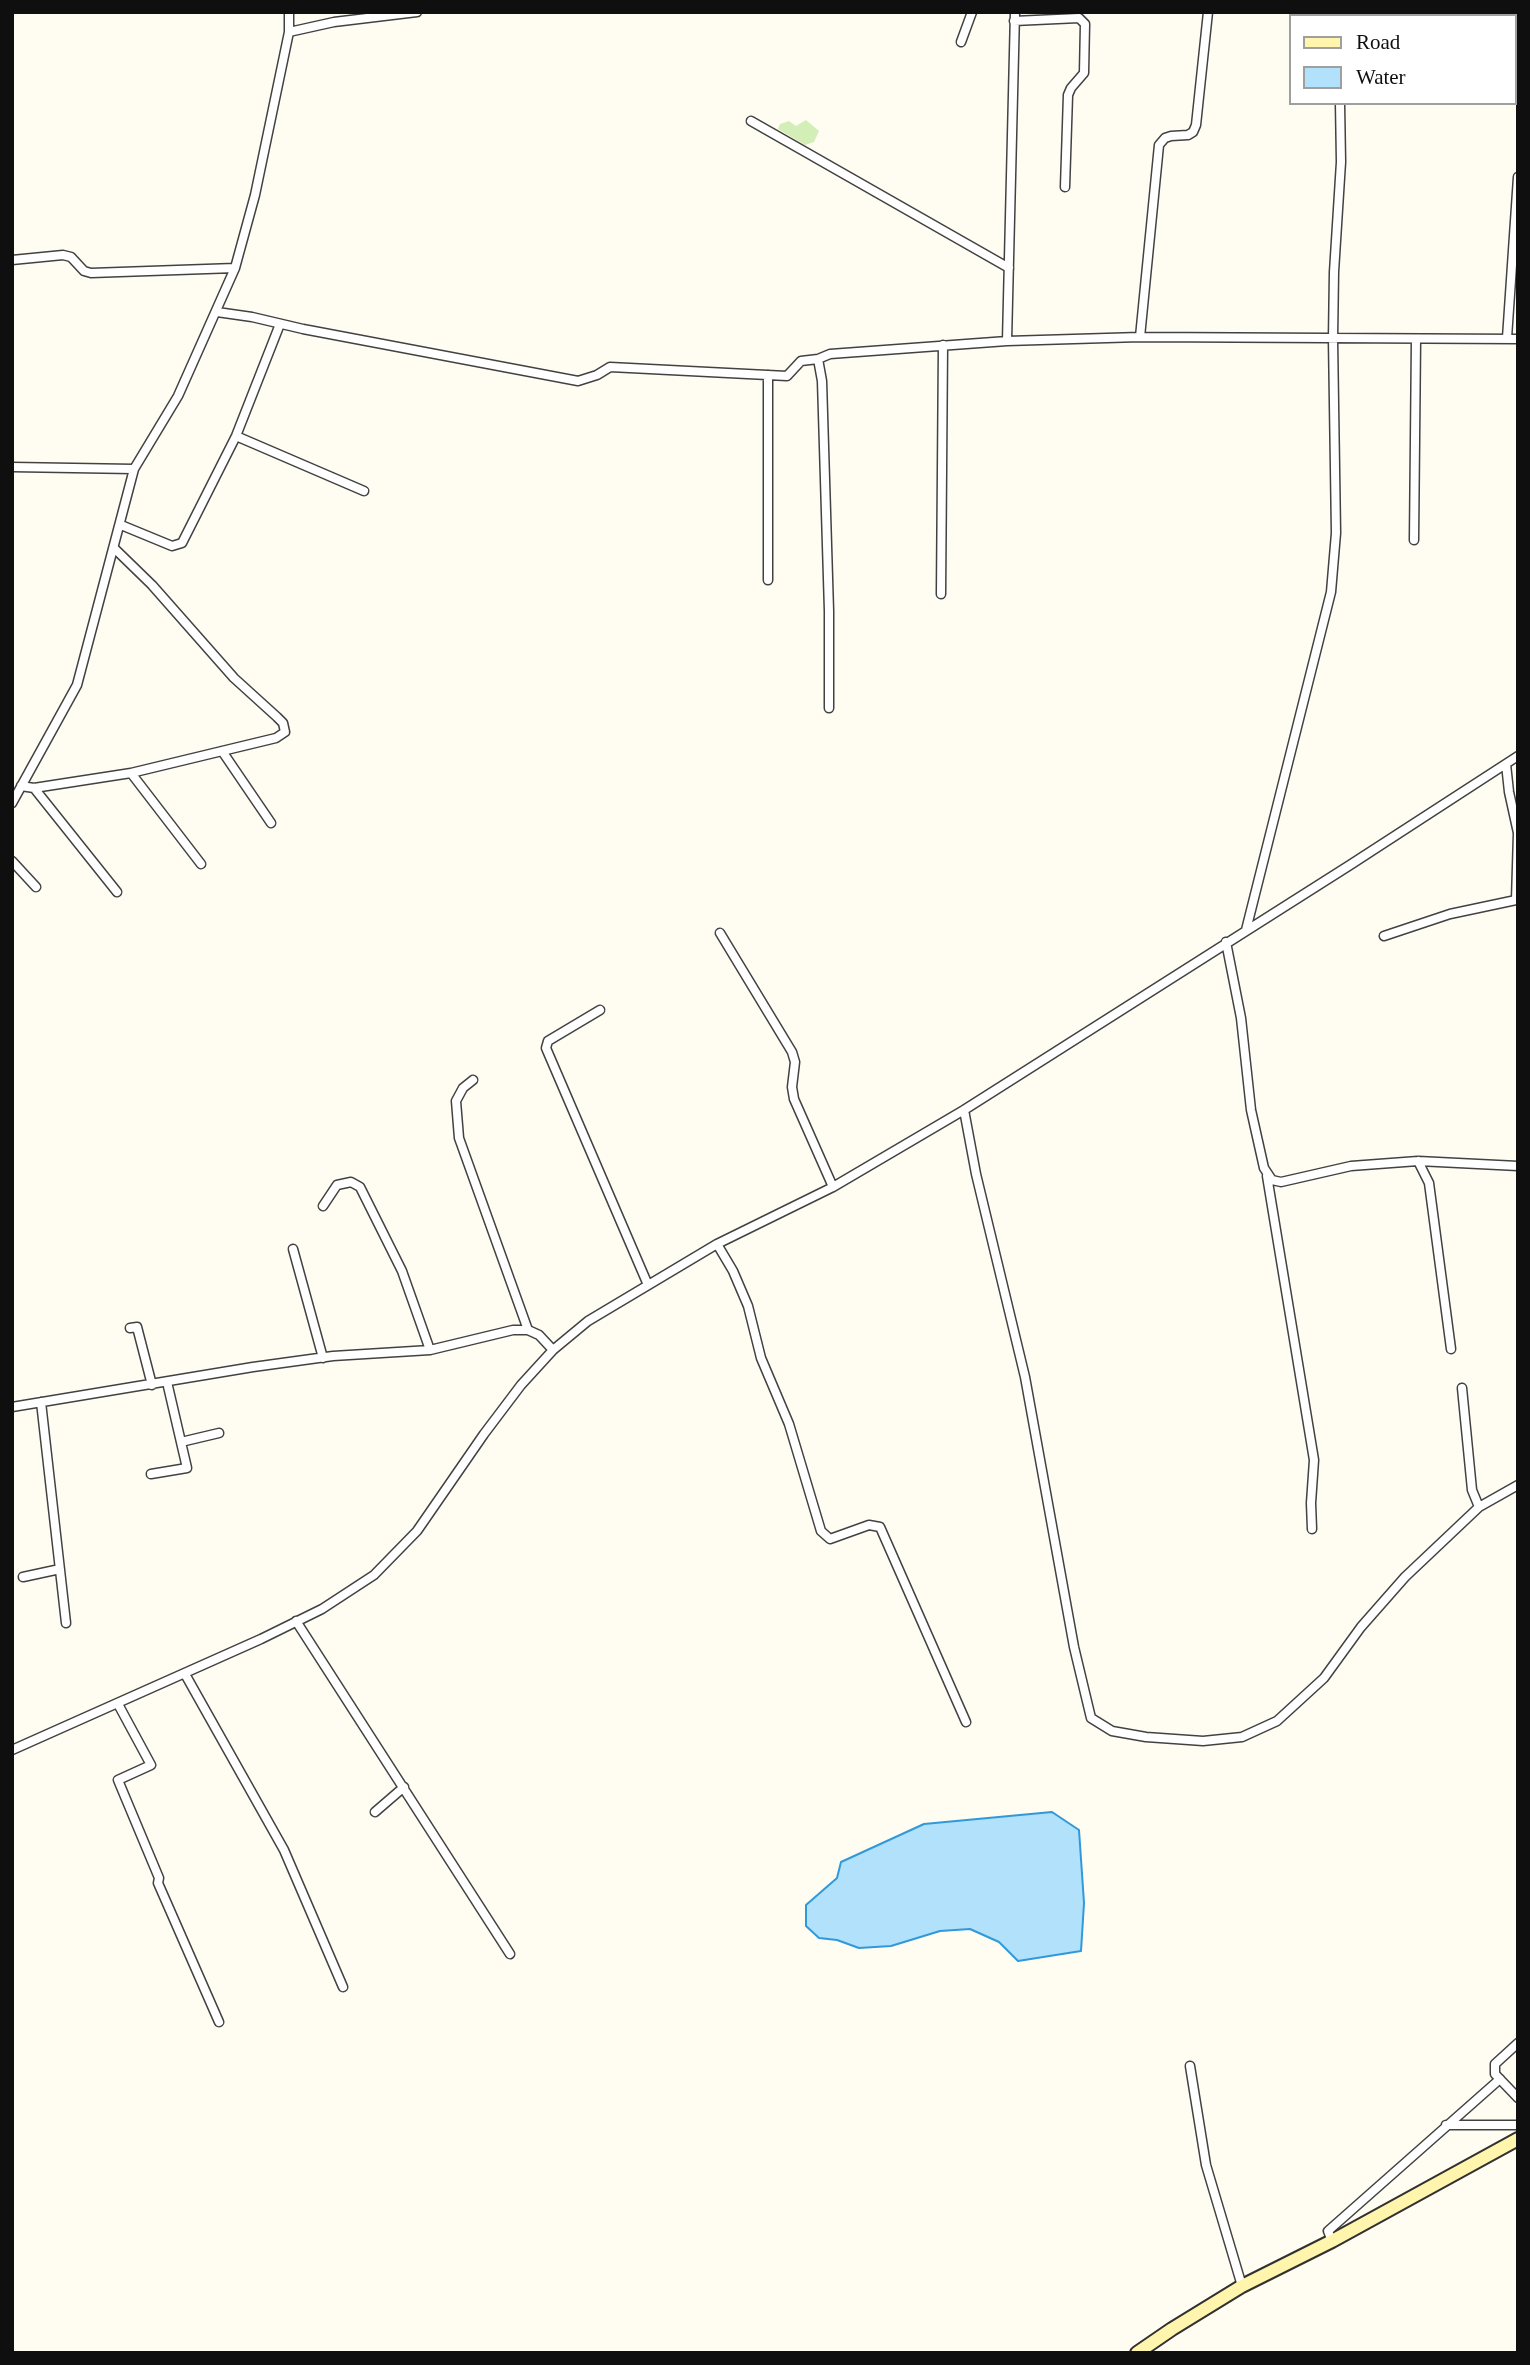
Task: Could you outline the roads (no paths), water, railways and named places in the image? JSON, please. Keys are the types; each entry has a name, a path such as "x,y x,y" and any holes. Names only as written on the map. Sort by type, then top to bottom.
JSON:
{"street":[{"path":"12,803 77,684 135,469 178,396 235,268 270,131 289,32 289,12"},
{"path":"289,32 334,22 417,12"},
{"path":"961,42 972,12"},
{"path":"1140,337 1159,145 1164,138 1194,132 1208,12"},
{"path":"1007,341 1015,17 1079,18 1085,24 1084,73 1068,95 1065,187"},
{"path":"1246,930 1331,592 1336,533 1333,339 1341,162 1340,105"},
{"path":"751,121 1009,268"},
{"path":"1507,338 1518,177"},
{"path":"12,260 63,254 72,257 84,271 90,273 235,268"},
{"path":"216,312 578,381 597,375 610,367 787,376 801,361 830,354 1007,341 1140,337 1518,339"},
{"path":"121,525 163,544 178,546 236,436 280,324"},
{"path":"1414,540 1416,339"},
{"path":"941,594 943,345"},
{"path":"818,359 822,381 829,708"},
{"path":"768,375 768,580"},
{"path":"236,436 365,491"},
{"path":"12,467 135,469"},
{"path":"21,786 34,788 131,773 276,738 285,732 277,717 234,678 152,585 115,549"},
{"path":"222,751 271,823"},
{"path":"12,1750 186,1674 296,1621 374,1575 394,1557 426,1520 521,1385 553,1350 588,1321 717,1244 833,1187 964,1110 1518,756"},
{"path":"1384,936 1451,914 1516,900 1518,833 1506,764"},
{"path":"131,773 201,864"},
{"path":"34,788 117,892"},
{"path":"12,860 36,887"},
{"path":"720,933 793,1052 794,1099 833,1187"},
{"path":"1226,942 1241,1018 1251,1110 1267,1176 1314,1460 1312,1529"},
{"path":"600,1010 548,1041 546,1048 648,1286"},
{"path":"473,1080 463,1088 456,1101 459,1138 528,1330"},
{"path":"964,1110 976,1174 1025,1377 1074,1647 1091,1718 1112,1731 1146,1737 1203,1741 1242,1737 1277,1721 1324,1678 1361,1627 1405,1577 1479,1507 1518,1485"},
{"path":"1267,1176 1281,1182 1351,1166 1418,1161 1518,1166"},
{"path":"1418,1161 1429,1183 1451,1349"},
{"path":"323,1206 337,1185 351,1182 360,1187 402,1271 430,1350"},
{"path":"717,1244 733,1271 748,1306 761,1358 789,1424 821,1531 830,1539 869,1525 880,1527 966,1722"},
{"path":"293,1249 323,1358"},
{"path":"130,1328 137,1327 152,1385"},
{"path":"12,1407 253,1367 323,1358 430,1350 500,1333 528,1330 538,1335 553,1350"},
{"path":"152,1474 187,1468 167,1382"},
{"path":"1462,1388 1472,1490 1479,1507"},
{"path":"41,1402 66,1623"},
{"path":"181,1442 219,1433"},
{"path":"23,1577 60,1569"},
{"path":"296,1621 510,1954"},
{"path":"186,1674 284,1850 343,1987"},
{"path":"118,1704 151,1765 118,1780 159,1878 158,1883 219,2022"},
{"path":"375,1812 404,1787"},
{"path":"1518,2043 1495,2064 1495,2074 1518,2098"},
{"path":"1190,2066 1206,2165 1242,2286"},
{"path":"1332,2241 1328,2231 1500,2079"},
{"path":"1446,2125 1518,2125"},
{"path":"1137,2353 1242,2286 1332,2241 1518,2140"}],"water":[{"path":"1052,1812 1079,1830 1084,1903 1081,1951 1018,1961 999,1942 970,1929 940,1931 891,1946 859,1948 837,1940 819,1938 806,1926 806,1905 837,1878 841,1862 924,1824"}]}
